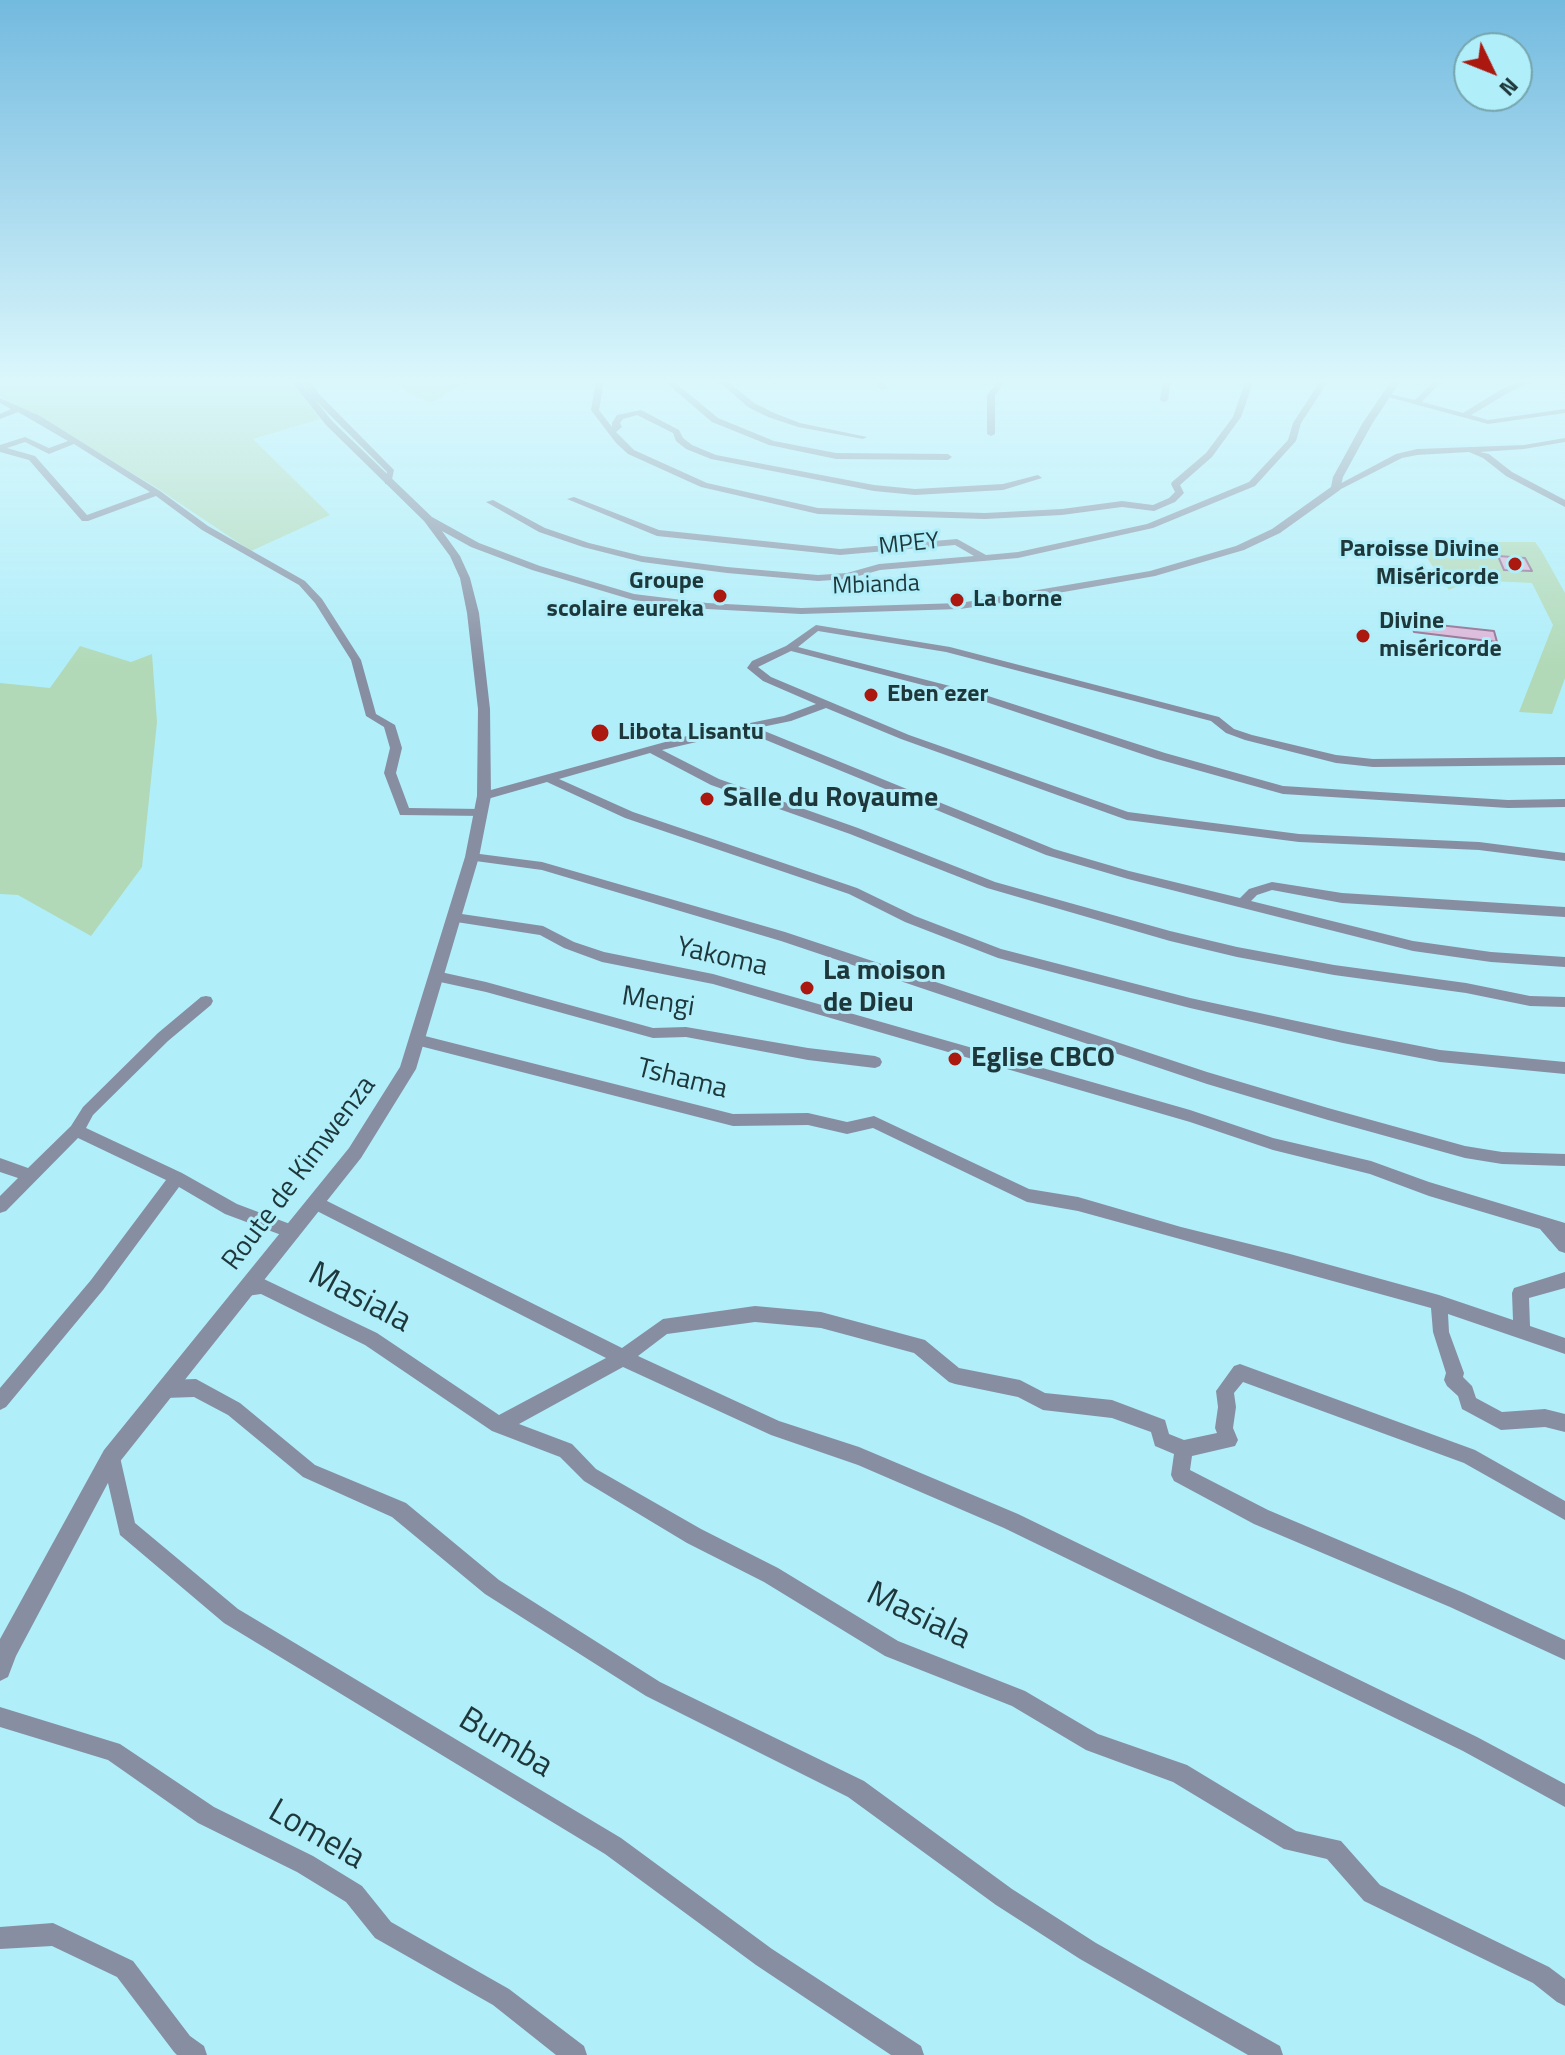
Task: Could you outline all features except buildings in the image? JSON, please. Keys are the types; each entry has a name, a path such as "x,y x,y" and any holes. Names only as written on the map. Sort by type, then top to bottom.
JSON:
{"street":[{"path":"48,476 85,519 157,493"},
{"path":"130,476 205,528 302,583 319,601 356,660 371,716 389,725 392,731 396,748 390,773 404,812 482,804 548,778 706,735 787,719 825,704"},
{"path":"382,476 428,519"},
{"path":"388,482 390,476"},
{"path":"684,476 704,485 818,511 985,516 1062,512 1122,504 1154,508 1180,493 1175,484 1183,476"},
{"path":"812,476 915,492 1003,487 1038,478"},
{"name":"MPEY","path":"490,502 542,530 642,559 818,578 848,576 879,567 1065,547 1150,526 1252,484 1260,476"},
{"name":"Mbianda","path":"428,519 475,545 536,568 633,597 752,610 891,608 995,601 1113,581 1204,560 1276,531 1336,488 1339,476"},
{"path":"1336,488 1360,476"},
{"path":"1513,476 1565,504"},
{"path":"571,499 655,533 840,552 957,542 983,557"},
{"name":"Route de Kimwenza","path":"0,1669 6,1651 111,1457 317,1203 383,1114 405,1075 455,918 472,857 482,804 484,709 473,613 465,578 455,556 428,519"},
{"path":"1565,761 1373,763 1336,759 1249,738 1230,731 1215,719 933,646 816,628 790,648 756,663 752,668 767,679 825,704 970,761 1127,816 1299,838 1479,846 1565,857"},
{"path":"790,648 981,697 1161,756 1283,790 1508,804 1565,803"},
{"path":"747,728 1050,852 1244,905 1425,948 1565,962"},
{"path":"653,750 715,782 854,831 991,885 1170,936 1334,970 1466,988 1530,1001 1565,1002"},
{"path":"548,778 629,815 853,891 910,919 1002,954 1190,1003 1343,1037 1440,1056 1565,1068"},
{"path":"472,857 542,866 785,937 848,961 992,1004 1277,1100 1465,1152 1502,1158 1565,1160"},
{"path":"1244,905 1253,892 1272,886 1342,898 1565,912"},
{"name":"Yakoma","path":"455,918 543,931 602,957 713,979 1023,1067 1273,1144 1375,1169 1565,1230"},
{"name":"Mengi","path":"436,976 653,1033 686,1032 808,1054 875,1062"},
{"path":"0,1206 76,1130 98,1100 163,1037 206,1001"},
{"name":"Tshama","path":"417,1040 733,1120 808,1119 847,1128 874,1122 1027,1195 1078,1204 1439,1303 1565,1346"},
{"path":"76,1130 177,1178 231,1209 292,1232"},
{"path":"0,1165 28,1175"},
{"path":"0,1401 97,1285 177,1178"},
{"path":"317,1203 623,1358 777,1429 859,1456 1011,1521 1470,1744 1565,1796"},
{"path":"1544,1225 1565,1246"},
{"path":"1522,1332 1520,1293 1565,1280"},
{"name":"Masiala","path":"247,1288 262,1286 371,1339 498,1425 566,1450 590,1475 694,1536 771,1575 892,1649 1018,1698 1093,1743 1179,1773 1292,1841 1333,1849 1372,1893 1541,1975 1565,1994"},
{"path":"1439,1303 1441,1332 1455,1373 1453,1380 1466,1392 1468,1403 1501,1421 1545,1418 1565,1423"},
{"path":"498,1425 623,1358 667,1326 755,1314 821,1320 919,1346 955,1376 1020,1389 1043,1401 1112,1409 1159,1426 1161,1440 1184,1449 1229,1440 1224,1428 1227,1407 1225,1391 1240,1372 1469,1456 1565,1511"},
{"path":"165,1389 196,1388 234,1409 309,1471 399,1510 492,1587 653,1689 856,1789 1004,1897 1076,1943 1271,2055"},
{"path":"1184,1449 1180,1475 1261,1517 1457,1600 1565,1650"},
{"name":"Bumba","path":"111,1457 127,1528 231,1616 613,1846 764,1957 912,2055"},
{"name":"Lomela","path":"0,1717 113,1751 206,1815 305,1864 354,1894 383,1930 501,1997 575,2055"},
{"path":"0,1938 53,1934 125,1969 182,2044 195,2055"}],"green space":[{"path":"137,476 290,476 330,515 251,551"},
{"path":"1451,542 1535,542 1541,550 1565,593 1565,678 1552,714 1519,712 1553,625 1532,583 1472,580 1449,590 1427,558 1430,550"},
{"path":"80,646 131,662 152,654 157,722 142,867 91,936 18,895 0,894 0,683 50,688"}],"place":[{"name":"Paroisse Divine Miséricorde","path":"1515,564"},
{"name":"Groupe scolaire eureka","path":"720,596"},
{"name":"La borne","path":"957,600"},
{"name":"Divine miséricorde","path":"1363,636"},
{"name":"Eben ezer","path":"871,695"},
{"name":"Libota Lisantu","path":"600,733"},
{"name":"Salle du Royaume","path":"707,799"},
{"name":"La moison de Dieu","path":"807,988"},
{"name":"Eglise CBCO","path":"955,1059"}]}
